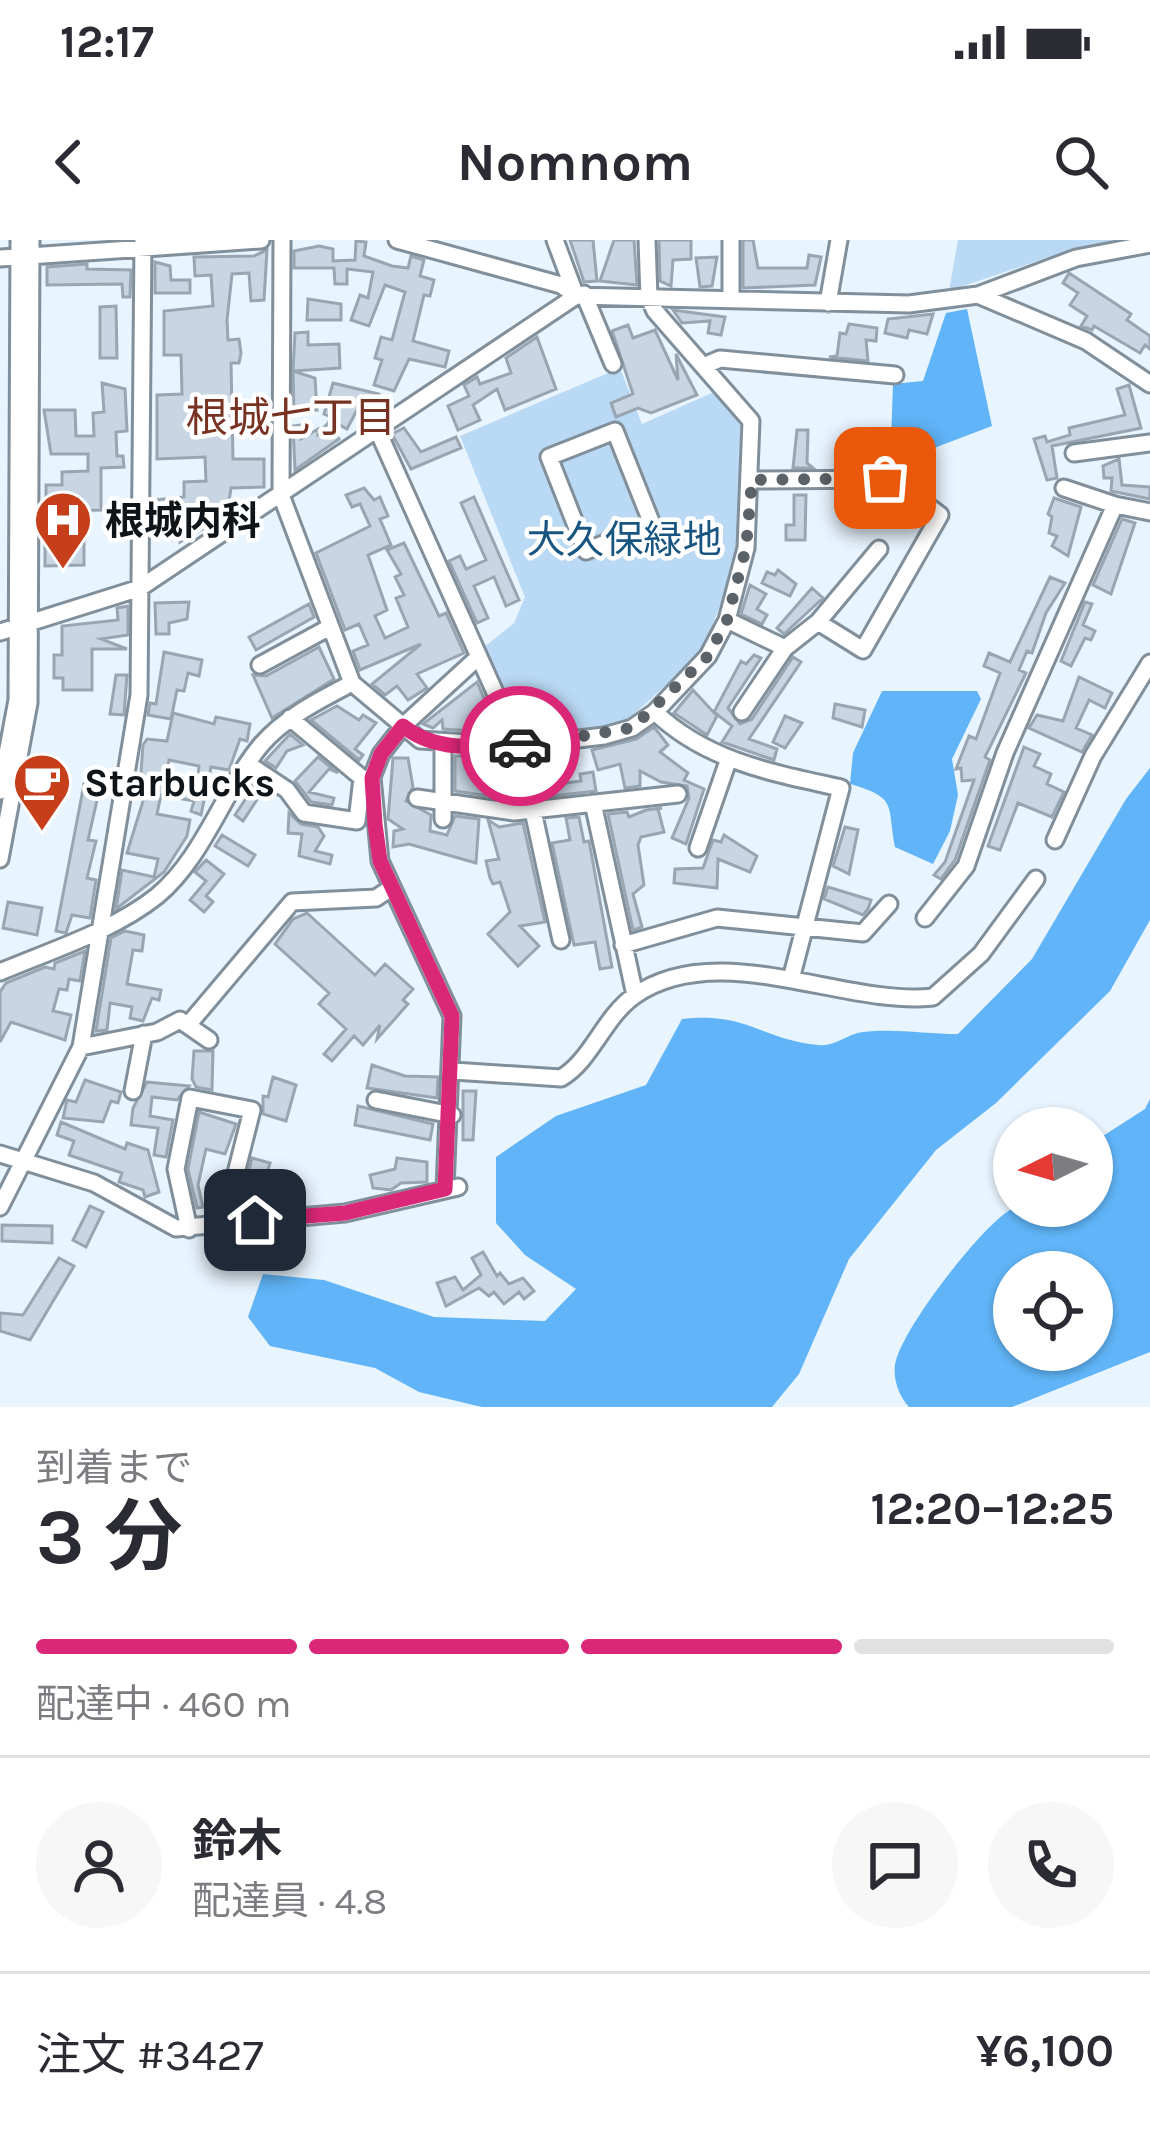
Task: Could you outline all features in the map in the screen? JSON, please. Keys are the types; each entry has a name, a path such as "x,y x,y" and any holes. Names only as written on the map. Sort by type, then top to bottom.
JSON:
{"street":[{"path":"0,258 25,248 261,240"},
{"path":"282,240 280,495 352,682 420,740 443,746 519,746 622,732 655,712 708,656 727,620 746,548 751,421 649,298 647,240"},
{"path":"397,240 561,285 580,295 909,304 979,295 1076,258 1150,244"},
{"path":"555,240 613,364"},
{"path":"730,240 731,298"},
{"path":"828,303 839,240"},
{"path":"0,1208 81,1047 139,695 143,245"},
{"path":"0,859 29,703 24,626 25,248"},
{"path":"0,632 140,588 580,295"},
{"path":"979,295 1086,341 1150,384"},
{"path":"706,365 720,359 895,375"},
{"path":"377,429 519,746"},
{"path":"615,431 652,524 586,550 549,457 615,431"},
{"path":"1074,453 1150,443"},
{"path":"752,480 892,478 940,515 863,650 818,622"},
{"path":"1064,488 1150,512"},
{"path":"925,919 965,866 1005,753 1114,505"},
{"path":"742,712 785,648 818,622 879,549"},
{"path":"727,620 785,648"},
{"path":"0,791 17,700 24,626"},
{"path":"260,664 330,627"},
{"path":"0,1154 94,1183 152,1219 189,1228 345,1213 451,1188 449,1004 380,861 372,778 381,754 403,726 474,661"},
{"path":"1055,840 1093,756 1150,664"},
{"path":"0,972 100,929 158,895 188,860 248,764 290,718 352,682"},
{"path":"655,712 676,732 728,761 841,788 791,979"},
{"path":"248,764 287,790 304,813 357,821 362,778 290,718"},
{"path":"443,746 443,819"},
{"path":"698,848 728,761"},
{"path":"417,798 532,812 678,794"},
{"path":"593,803 634,995"},
{"path":"532,812 561,940"},
{"path":"453,1071 561,1078 634,995 684,975 791,979 932,997 981,954 1036,879"},
{"path":"188,1025 292,902 376,898 391,888"},
{"path":"623,945 717,918 870,932 890,904"},
{"path":"81,1047 144,1034 180,1020 209,1040"},
{"path":"133,1091 144,1034"},
{"path":"189,1228 176,1168 190,1098 253,1110 223,1224"},
{"path":"376,1100 452,1115"}],"green space":[{"path":"958,240 1122,240 1052,256 949,291"},
{"name":"大久保緑地","path":"620,368 642,424 714,392 741,422 738,557 702,653 625,722 527,740 520,738 483,648 514,623 525,597 460,436"}],"shaded area":[{"path":"967,309 992,426 913,456 891,442 893,384 923,381 946,313"},
{"path":"882,691 977,691 981,699 952,759 958,795 950,831 933,864 895,847 888,805 876,794 850,784 853,753"},
{"path":"1150,768 1150,920 1110,991 996,1103 936,1150 849,1259 799,1374 772,1407 482,1407 419,1392 375,1368 270,1346 248,1317 263,1274 324,1280 434,1317 545,1321 576,1289 525,1255 496,1223 496,1157 556,1116 646,1085 682,1019 723,1019 818,1045 874,1031 958,1034 1032,959 1126,799"},
{"path":"1150,1099 1150,1352 1113,1367 1113,1251 993,1251 993,1371 1102,1371 1012,1407 909,1407 895,1376 900,1349 943,1282 993,1224 1113,1227 1113,1130 1145,1109"}],"building":[{"path":"570,240 593,240 597,281 584,282"},
{"path":"614,240 634,240 637,285 600,281"},
{"path":"659,240 691,240 691,259 673,260 671,286 660,281"},
{"path":"743,240 753,240 758,268 807,268 809,255 821,257 815,285 743,288"},
{"path":"356,241 366,242 364,256 392,266 408,268 411,256 424,260 420,276 434,280 430,296 424,295 413,341 449,351 445,367 409,359 394,391 374,385 382,360 375,358 381,337 392,340 405,292 385,285 369,326 351,320 360,295 368,298 373,272 347,269 347,284 335,284 334,268 294,268 294,251 319,246 333,249 333,261 355,260"},
{"path":"267,250 264,300 251,301 249,273 232,274 227,320 228,340 239,339 241,353 239,363 231,363 233,459 264,459 264,487 231,488 227,515 180,542 179,524 160,525 160,514 153,514 153,500 184,497 184,482 206,481 205,457 157,459 157,395 182,394 181,355 164,355 164,311 213,306 211,275 195,276 194,257 254,256"},
{"path":"717,257 712,286 700,287 696,258"},
{"path":"155,262 170,266 171,280 190,280 190,293 155,293"},
{"path":"87,264 87,269 131,270 130,297 123,297 122,284 47,285 47,267"},
{"path":"1069,273 1131,314 1127,320 1150,336 1150,349 1145,345 1140,353 1094,326 1092,330 1081,326 1087,316 1070,305 1078,293 1063,283"},
{"path":"308,299 341,304 341,320 307,320"},
{"path":"116,306 117,358 100,358 100,307"},
{"path":"673,310 725,317 721,335 708,333 710,321 682,323"},
{"path":"933,314 927,334 909,330 907,338 885,333 888,319"},
{"path":"849,324 877,328 876,341 866,340 868,361 829,357 837,356 840,333 846,334"},
{"path":"628,325 633,338 655,330 678,380 676,354 697,395 651,413 638,408 616,417 611,403 633,394 612,331"},
{"path":"308,332 308,345 339,344 340,368 293,371 295,333"},
{"path":"537,337 556,389 505,410 497,389 473,405 480,420 458,430 448,406 469,396 464,385 477,377 480,384 511,373 506,358"},
{"path":"293,371 315,378 317,410 294,411"},
{"path":"102,383 125,389 127,431 116,432 117,456 123,456 124,467 101,468 101,510 67,511 65,542 84,542 84,565 45,566 45,539 52,539 52,496 46,496 46,485 62,485 62,472 88,471 88,454 51,454 44,410 75,410 76,436 94,436 93,413 104,412"},
{"path":"333,383 379,394 375,409 371,414 357,410 347,429 330,420 333,418 324,414"},
{"path":"1129,385 1141,428 1052,446 1057,478 1047,480 1034,439 1045,436 1047,442 1070,435 1069,428 1125,415 1117,389"},
{"path":"329,422 339,439 295,470 293,426 301,425 301,439 318,429 318,434"},
{"path":"404,428 421,452 456,437 461,448 411,469 392,434"},
{"path":"797,430 808,430 807,463 813,468 793,468"},
{"path":"853,450 894,451 893,463 853,461"},
{"path":"1119,459 1122,485 1150,487 1150,499 1111,491 1112,478 1104,478 1103,466"},
{"path":"364,488 374,500 380,497 388,516 380,519 391,545 368,555 387,610 375,616 385,638 408,627 396,598 404,595 395,577 401,574 387,550 404,543 439,616 446,613 464,653 417,674 427,688 408,700 397,686 385,695 372,684 421,644 360,670 353,651 368,645 359,624 345,630 316,553 370,526 360,504 352,507 346,495"},
{"path":"794,495 806,495 805,540 786,540 786,525 794,525"},
{"path":"474,497 519,600 506,606 494,577 474,586 488,618 477,623 449,561 460,556 466,569 486,560 461,503"},
{"path":"1054,498 1081,507 1068,556 1052,546 1057,536 1049,533 1052,517 1048,514"},
{"path":"1122,519 1135,523 1111,594 1093,585"},
{"path":"778,570 796,584 790,596 762,583 767,572 775,575"},
{"path":"1050,577 1065,583 1019,670 1026,673 985,757 990,760 955,860 941,879 934,875 945,862 974,780 962,781 961,768 956,769 969,736 976,739 1000,673 984,666 989,653 1010,662"},
{"path":"750,585 766,594 757,609 767,615 762,624 741,614"},
{"path":"812,588 823,598 784,634 777,628"},
{"path":"189,602 187,619 169,623 169,634 156,634 155,603"},
{"path":"1085,602 1092,604 1083,625 1095,631 1091,640 1085,638 1071,666 1061,661"},
{"path":"309,604 314,617 256,650 249,637"},
{"path":"128,606 128,635 101,639 127,649 92,649 92,690 63,690 63,678 54,678 54,655 62,655 62,626 118,620 117,608"},
{"path":"319,647 334,679 272,718 253,675 266,676"},
{"path":"164,652 202,660 199,676 188,673 184,691 177,690 171,719 148,715 150,703 156,704"},
{"path":"754,655 761,658 728,708 740,724 752,719 793,657 801,662 749,739 777,749 774,760 722,742 732,726 714,712 741,661 746,664"},
{"path":"116,675 127,675 124,715 110,714"},
{"path":"1079,677 1112,693 1105,708 1089,700 1076,728 1092,735 1082,752 1029,728 1037,715 1063,721"},
{"path":"477,682 490,712 485,714 487,732 443,729 442,720 433,728 423,724"},
{"path":"693,690 717,716 707,735 674,713"},
{"path":"835,704 865,710 862,727 833,718"},
{"path":"337,706 359,720 363,715 376,723 355,749 363,755 359,760 311,720"},
{"path":"173,713 214,724 216,717 250,724 247,741 240,739 229,770 211,767 201,815 191,811 194,801 161,795 157,814 190,820 187,836 164,872 116,909 122,870 154,877 158,859 127,853 147,788 140,786 143,745 147,739 167,741","holes":["169,760 199,766 197,789 164,783"]},
{"path":"785,716 802,723 785,748 773,742"},
{"path":"654,727 668,745 660,752 688,773 684,780 704,789 686,844 672,838 689,798 687,786 661,782 640,771 640,786 625,788 620,764 598,770 592,750 636,739"},
{"path":"290,734 303,745 287,751 276,768 265,761"},
{"path":"1024,747 1040,754 1034,766 1051,774 1047,784 1064,792 1052,817 1018,803 1000,850 988,846"},
{"path":"455,756 471,756 475,779 514,783 531,781 528,758 540,757 545,779 557,777 558,784 581,781 580,774 593,772 596,791 516,800 455,791"},
{"path":"318,757 338,773 329,769 309,792 334,798 332,805 311,802 295,781"},
{"path":"393,758 408,758 413,787 406,801 431,815 430,831 447,835 455,816 479,819 476,863 409,844 393,847 394,831 403,829 388,819"},
{"path":"251,780 264,789 243,821 235,815 253,788"},
{"path":"84,784 100,787 88,840 96,841 87,878 96,880 90,918 72,915 66,933 56,931"},
{"path":"662,808 658,809 664,832 641,837 638,845 644,885 633,894 642,927 633,930 608,814 627,812 629,817 646,810"},
{"path":"289,813 301,824 318,827 324,836 315,851 332,855 330,864 299,856 302,834 288,833"},
{"path":"579,817 584,842 589,841 612,967 600,969 595,942 574,945 552,843 570,840 566,818"},
{"path":"488,820 499,827 523,823 545,922 520,926 539,946 518,966 488,934 510,912 500,882 493,884 490,878 486,861 499,859"},
{"path":"845,827 858,830 849,874 833,866"},
{"path":"222,835 255,855 248,866 215,846"},
{"path":"724,835 757,856 750,872 718,859 717,888 674,883 675,869 703,868 713,840 721,842"},
{"path":"206,860 224,874 206,896 213,902 204,912 190,900 206,881 195,872"},
{"path":"828,887 871,900 868,909 863,915 824,899"},
{"path":"8,902 42,908 37,935 3,928"},
{"path":"307,913 375,975 385,964 413,989 403,1000 408,1004 377,1039 380,1025 363,1045 354,1036 332,1061 324,1054 346,1029 319,1004 329,993 275,944 293,919"},
{"path":"125,931 144,935 142,951 133,950 127,984 161,990 159,1000 152,998 143,1021 130,1018 132,1007 110,1003 107,1030 96,1031 111,938"},
{"path":"85,951 80,981 69,979 67,990 59,989 53,1011 71,1015 65,1040 11,1022 0,1042 0,992 6,983 45,967 54,969 55,963"},
{"path":"194,1051 213,1051 212,1090 196,1087 192,1079"},
{"path":"372,1065 405,1076 438,1077 437,1098 367,1088"},
{"path":"273,1077 296,1085 286,1121 263,1114 263,1096 268,1097"},
{"path":"85,1080 121,1092 118,1103 111,1101 103,1122 63,1118 67,1100 76,1102"},
{"path":"147,1082 189,1086 177,1100 152,1097 150,1116 173,1120 166,1157 154,1155 158,1128 131,1125 133,1108"},
{"path":"463,1091 476,1091 473,1140 463,1140"},
{"path":"358,1106 433,1124 430,1140 355,1125"},
{"path":"199,1112 236,1124 225,1154 206,1149 198,1185 203,1207 197,1208 188,1169"},
{"path":"61,1122 125,1149 127,1143 148,1150 159,1192 145,1197 143,1190 119,1182 122,1173 69,1155 74,1141 57,1135"},
{"path":"252,1158 270,1163 259,1199 275,1200 275,1207 239,1210"},
{"path":"397,1158 427,1162 427,1182 401,1183 391,1190 373,1188 370,1175 395,1169"},
{"path":"90,1206 103,1212 86,1247 73,1240"},
{"path":"2,1225 52,1226 52,1243 2,1241"},
{"path":"483,1252 497,1276 500,1273 509,1284 523,1278 534,1291 524,1299 519,1292 504,1304 494,1292 489,1296 479,1288 446,1306 437,1283 455,1277 463,1290 481,1275 472,1258"},
{"path":"59,1258 74,1266 30,1340 0,1331 0,1313 23,1315"}],"way so far":[{"path":"520,746 632,728 655,712 708,656 727,620 746,548 752,480 814,483 885,478"}],"place":[{"name":"根城内科","path":"63,571"},
{"name":"Starbucks","path":"42,833"}],"district":[{"name":"根城七丁目","path":"291,417"}],"route":[{"path":"255,1220 345,1213 445,1189 452,1115 452,1016 380,861 372,778 381,754 403,726 420,740 443,746 520,746"}]}
